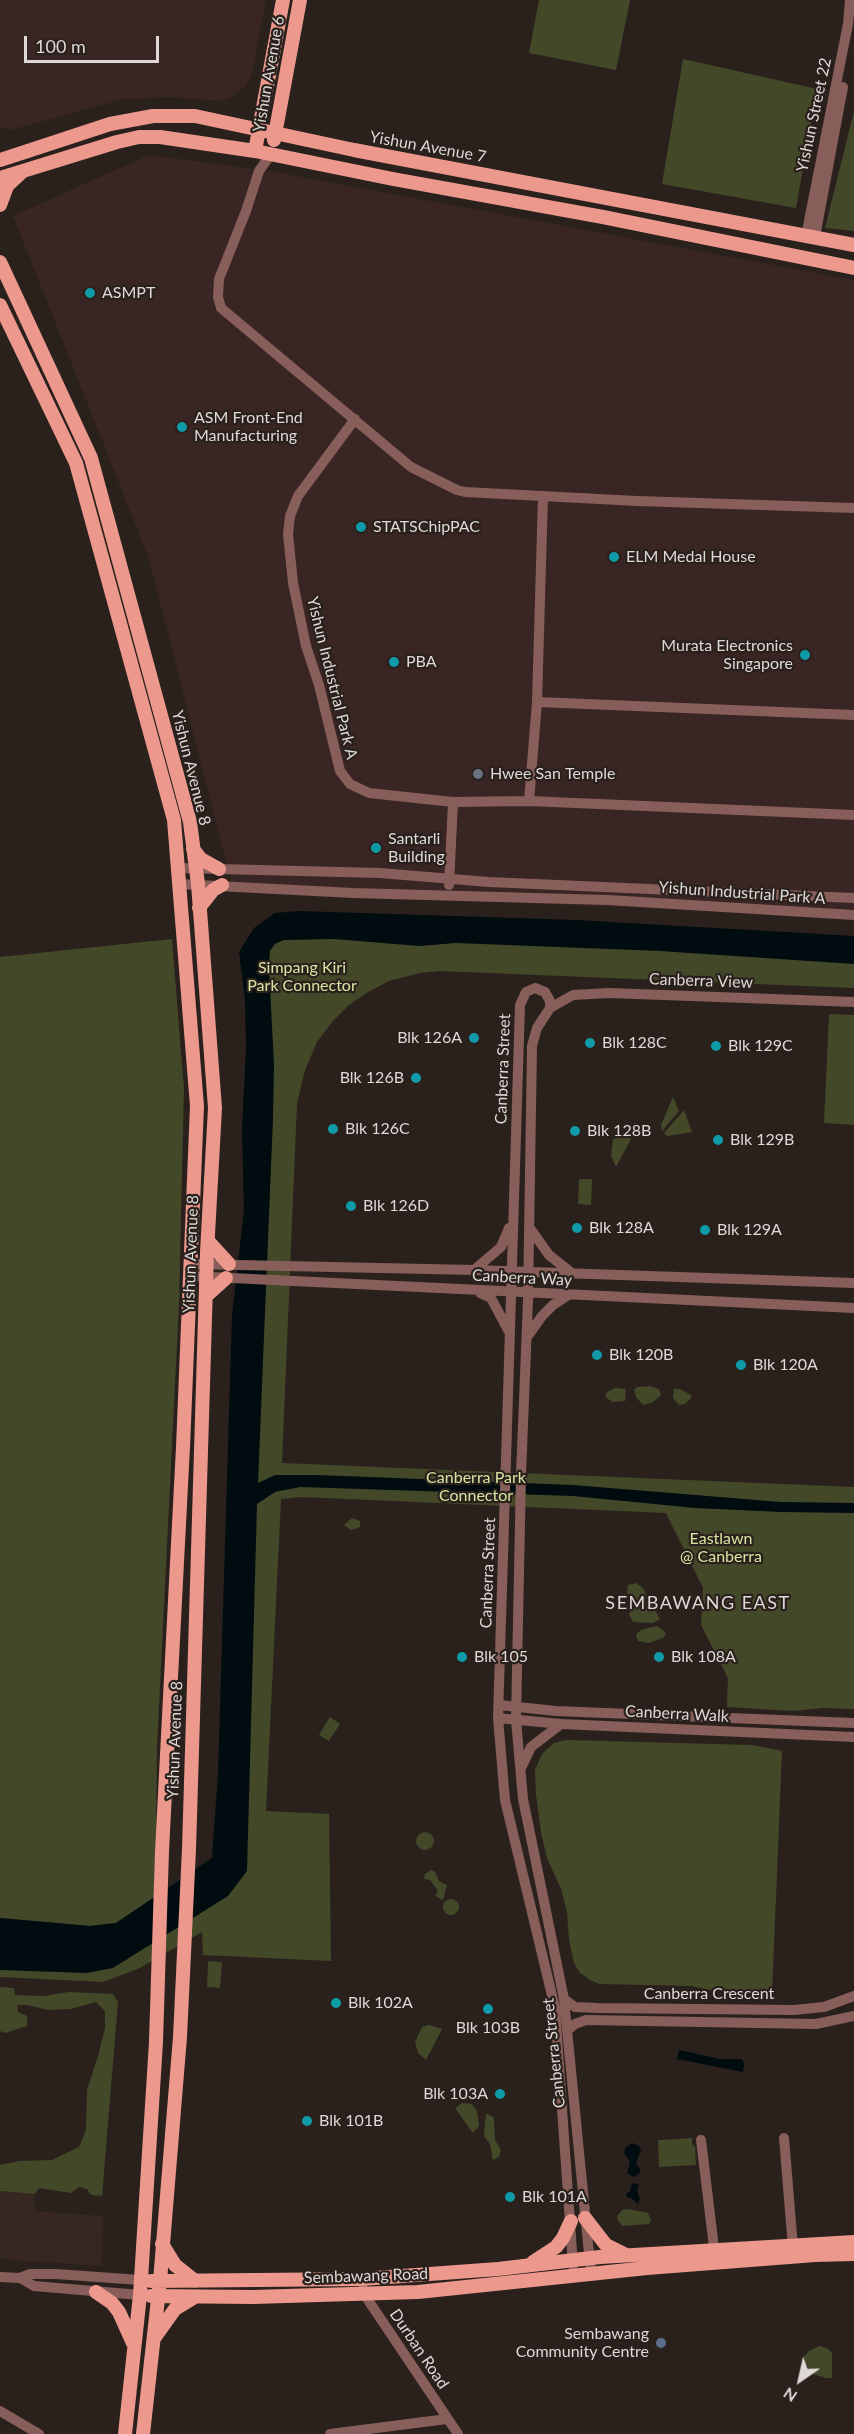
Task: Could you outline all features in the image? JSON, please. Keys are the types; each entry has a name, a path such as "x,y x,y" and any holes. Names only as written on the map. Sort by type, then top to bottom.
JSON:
{"main road":[{"name":"Yishun Avenue 6","path":"255,151 284,0"},
{"name":"Yishun Avenue 6","path":"271,154 300,0"},
{"name":"Yishun Avenue 7","path":"0,160 88,130 153,116 195,116 354,150 854,245"},
{"path":"0,178 94,148 139,137 169,138 271,154 854,268"},
{"path":"0,150 18,154"},
{"path":"352,170 354,150"},
{"path":"0,205 8,186 26,169"},
{"path":"813,237 808,247 820,260"},
{"name":"Yishun Avenue 8","path":"0,262 91,458 190,822 198,884 215,1108 208,1240 189,1849 180,2037 160,2281 143,2434"},
{"name":"Yishun Avenue 8","path":"0,305 76,463 174,820 197,1106 183,1447 162,1851 156,2042 140,2295 125,2434"},
{"path":"193,849 201,859 219,869"},
{"path":"199,908 213,890 222,885"},
{"path":"206,1296 229,1271 208,1240"},
{"path":"585,2218 606,2245 628,2255"},
{"path":"526,2265 556,2247 571,2221"},
{"name":"Sembawang Road","path":"140,2295 195,2297 418,2292 591,2274 715,2256 854,2242"},
{"path":"162,2244 175,2265 195,2281"},
{"name":"Sembawang Road","path":"140,2280 361,2279 628,2255 854,2254"},
{"path":"96,2292 117,2310 134,2345"},
{"path":"153,2342 175,2308 195,2297"}],"street":[{"name":"Yishun Street 22","path":"813,237 850,0"},
{"name":"Yishun Street 22","path":"813,237 816,233 854,27"},
{"path":"255,151 259,171"},
{"path":"271,154 259,171 219,279 218,297 221,308 355,419 384,446 411,466 457,490 637,501 854,508"},
{"name":"Yishun Industrial Park A","path":"355,419 298,496 290,516 288,534 293,583 306,646 319,685 340,771 350,783 369,793 453,802 529,801 854,815"},
{"path":"529,801 537,702 543,496"},
{"path":"537,702 854,714"},
{"path":"448,895 453,802"},
{"name":"Yishun Industrial Park A","path":"178,868 380,873 449,880 854,898"},
{"name":"Yishun Industrial Park A","path":"179,884 608,900 854,915"},
{"name":"Canberra Street","path":"573,2275 562,2005 523,1799 516,1720 521,1474 529,1273 532,1047 537,1028 550,1008 550,1001 545,992 535,988 526,992 520,1005 498,1718 505,1800 562,2005 568,2030 591,2274"},
{"name":"Canberra View","path":"550,1008 573,995 609,993 854,1002"},
{"path":"474,1270 501,1247 512,1222"},
{"path":"530,1227 549,1255 573,1274"},
{"name":"Canberra Way","path":"190,1270 229,1271 274,1265 854,1283"},
{"name":"Canberra Way","path":"229,1271 273,1281 854,1308"},
{"path":"475,1291 491,1298 509,1333"},
{"path":"527,1337 553,1305 568,1295"},
{"name":"Canberra Walk","path":"499,1705 556,1711 854,1723"},
{"name":"Canberra Walk","path":"498,1718 561,1724 854,1737"},
{"path":"520,1771 531,1747 561,1724"},
{"name":"Canberra Crescent","path":"562,2005 598,2008 794,2010 824,2007 854,1996"},
{"name":"Canberra Crescent","path":"568,2030 585,2020 816,2024 854,2016"},
{"path":"784,2138 794,2247"},
{"path":"701,2140 715,2256"},
{"name":"Sembawang Road","path":"0,2277 20,2278 30,2274 56,2274 140,2280"},
{"name":"Sembawang Road","path":"20,2278 34,2286 140,2295"},
{"name":"Durban Road","path":"361,2279 364,2294 458,2434"},
{"path":"0,2411 39,2434"},
{"path":"330,2434 447,2419"}],"shaded area":[{"path":"0,0 266,0 252,74 245,87 231,97 220,101 170,97 123,99 11,130 0,128"},
{"path":"149,155 275,172 854,280 854,916 234,892 148,556 13,216"},
{"path":"299,911 576,920 854,936 854,964 660,951 456,943 419,946 334,939 284,940 275,944 270,951 269,967 274,1065 273,1118 258,1483 275,1475 318,1475 573,1485 781,1502 854,1503 854,1513 695,1508 573,1496 300,1487 275,1492 257,1504 247,1871 228,1896 113,1968 87,1973 0,1970 0,1918 90,1926 116,1923 212,1858 218,1773 232,1315 244,1210 242,1131 246,1046 245,999 239,952 254,928 275,913"},
{"path":"679,2050 720,2059 742,2059 743,2072 677,2059"},
{"path":"632,2143 639,2146 641,2150 636,2163 640,2173 634,2177 627,2173 630,2162 624,2153 625,2148"},
{"path":"632,2183 639,2185 638,2204 626,2197"},
{"path":"0,2191 35,2194 34,2211 103,2216 102,2266 0,2259"}],"green space":[{"path":"539,0 630,0 616,70 529,53"},
{"path":"683,59 817,89 796,208 662,184"},
{"path":"854,111 854,231 825,228"},
{"path":"279,925 854,949 854,988 440,971 420,973 389,981 349,1005 317,1042 305,1070 297,1103 282,1463 854,1487 854,1709 823,1708 794,1711 727,1707 728,1678 701,1625 703,1588 666,1513 302,1497 281,1499 266,1811 329,1814 331,1961 203,1955 202,1932 140,1968 103,1982 0,1977 0,1951 104,1956 232,1850 251,958"},
{"path":"172,939 184,1089 179,1303 157,1747 155,1897 116,1923 90,1926 0,1918 0,957"},
{"path":"829,1014 854,1015 854,1125 824,1123"},
{"path":"673,1097 679,1111 662,1131 661,1125"},
{"path":"684,1110 692,1132 667,1136 664,1133"},
{"path":"630,1136 631,1139 616,1167 611,1156 613,1139"},
{"path":"579,1179 592,1179 591,1205 578,1204"},
{"path":"650,1386 659,1389 661,1395 653,1402 643,1405 636,1397 634,1390 637,1387"},
{"path":"615,1388 626,1389 625,1401 613,1402 605,1397 607,1392"},
{"path":"674,1389 680,1389 691,1395 691,1398 685,1404 679,1405 673,1398"},
{"path":"352,1518 360,1521 360,1527 351,1530 344,1525"},
{"path":"636,1583 643,1588 660,1619 653,1623 633,1622 629,1614 634,1603 627,1593 628,1585"},
{"path":"657,1626 666,1634 663,1638 648,1643 638,1641 636,1634 641,1630"},
{"path":"330,1717 340,1724 329,1741 319,1735"},
{"path":"566,1740 752,1745 782,1751 772,1994 715,1991 691,1986 600,1984 580,1973 574,1963 569,1940 567,1912 561,1889 547,1858 536,1795 535,1770 542,1754 554,1743"},
{"path":"425,1832 431,1835 434,1841 431,1847 425,1850 419,1847 416,1841 419,1835"},
{"path":"431,1870 435,1872 439,1881 447,1885 443,1900 435,1896 438,1891 430,1880 424,1879 425,1874"},
{"path":"451,1899 459,1907 451,1915 443,1907"},
{"path":"208,1961 222,1962 220,1988 207,1987"},
{"path":"0,1987 14,1988 15,1995 44,1996 69,1992 113,1994 118,2002 102,2196 91,2195 87,2189 79,2187 71,2193 39,2188 35,2194 0,2191 0,2165 19,2161 52,2160 79,2147 86,2130 87,2090 105,2028 105,2011 96,2002 71,2009 48,2010 17,2005 18,2012 27,2016 27,2026 5,2033 0,2031"},
{"path":"429,2025 442,2029 426,2060 418,2053 415,2042 422,2027"},
{"path":"462,2103 472,2104 477,2111 479,2126 473,2133 455,2108"},
{"path":"486,2113 494,2118 495,2140 501,2150 499,2157 493,2160 490,2144 484,2136"},
{"path":"692,2138 696,2165 659,2167 658,2140"},
{"path":"622,2210 648,2213 651,2220 649,2224 623,2226 617,2216"},
{"path":"820,2346 832,2353 832,2378 813,2374 802,2359 809,2351"}],"place":[{"name":"ASMPT","path":"90,293"},
{"name":"ASM Front-End Manufacturing","path":"182,427"},
{"name":"STATSChipPAC","path":"361,527"},
{"name":"ELM Medal House","path":"614,557"},
{"name":"Murata Electronics Singapore","path":"805,655"},
{"name":"PBA","path":"394,662"},
{"name":"Hwee San Temple","path":"478,774"},
{"name":"Santarli Building","path":"376,848"},
{"name":"Blk 126A","path":"474,1038"},
{"name":"Blk 128C","path":"590,1043"},
{"name":"Blk 129C","path":"716,1046"},
{"name":"Blk 126B","path":"416,1078"},
{"name":"Blk 126C","path":"333,1129"},
{"name":"Blk 128B","path":"575,1131"},
{"name":"Blk 129B","path":"718,1140"},
{"name":"Blk 126D","path":"351,1206"},
{"name":"Blk 128A","path":"577,1228"},
{"name":"Blk 129A","path":"705,1230"},
{"name":"Blk 120B","path":"597,1355"},
{"name":"Blk 120A","path":"741,1365"},
{"name":"Blk 105","path":"462,1657"},
{"name":"Blk 108A","path":"659,1657"},
{"name":"Blk 102A","path":"336,2003"},
{"name":"Blk 103B","path":"488,2009"},
{"name":"Blk 103A","path":"500,2094"},
{"name":"Blk 101B","path":"307,2121"},
{"name":"Blk 101A","path":"510,2197"},
{"name":"Sembawang Community Centre","path":"661,2343"}],"district":[{"name":"SEMBAWANG EAST","path":"698,1603"}],"park label":[{"name":"Simpang Kiri Park Connector","path":"302,977"},
{"name":"Canberra Park Connector","path":"476,1487"},
{"name":"Eastlawn @ Canberra","path":"721,1548"}]}
